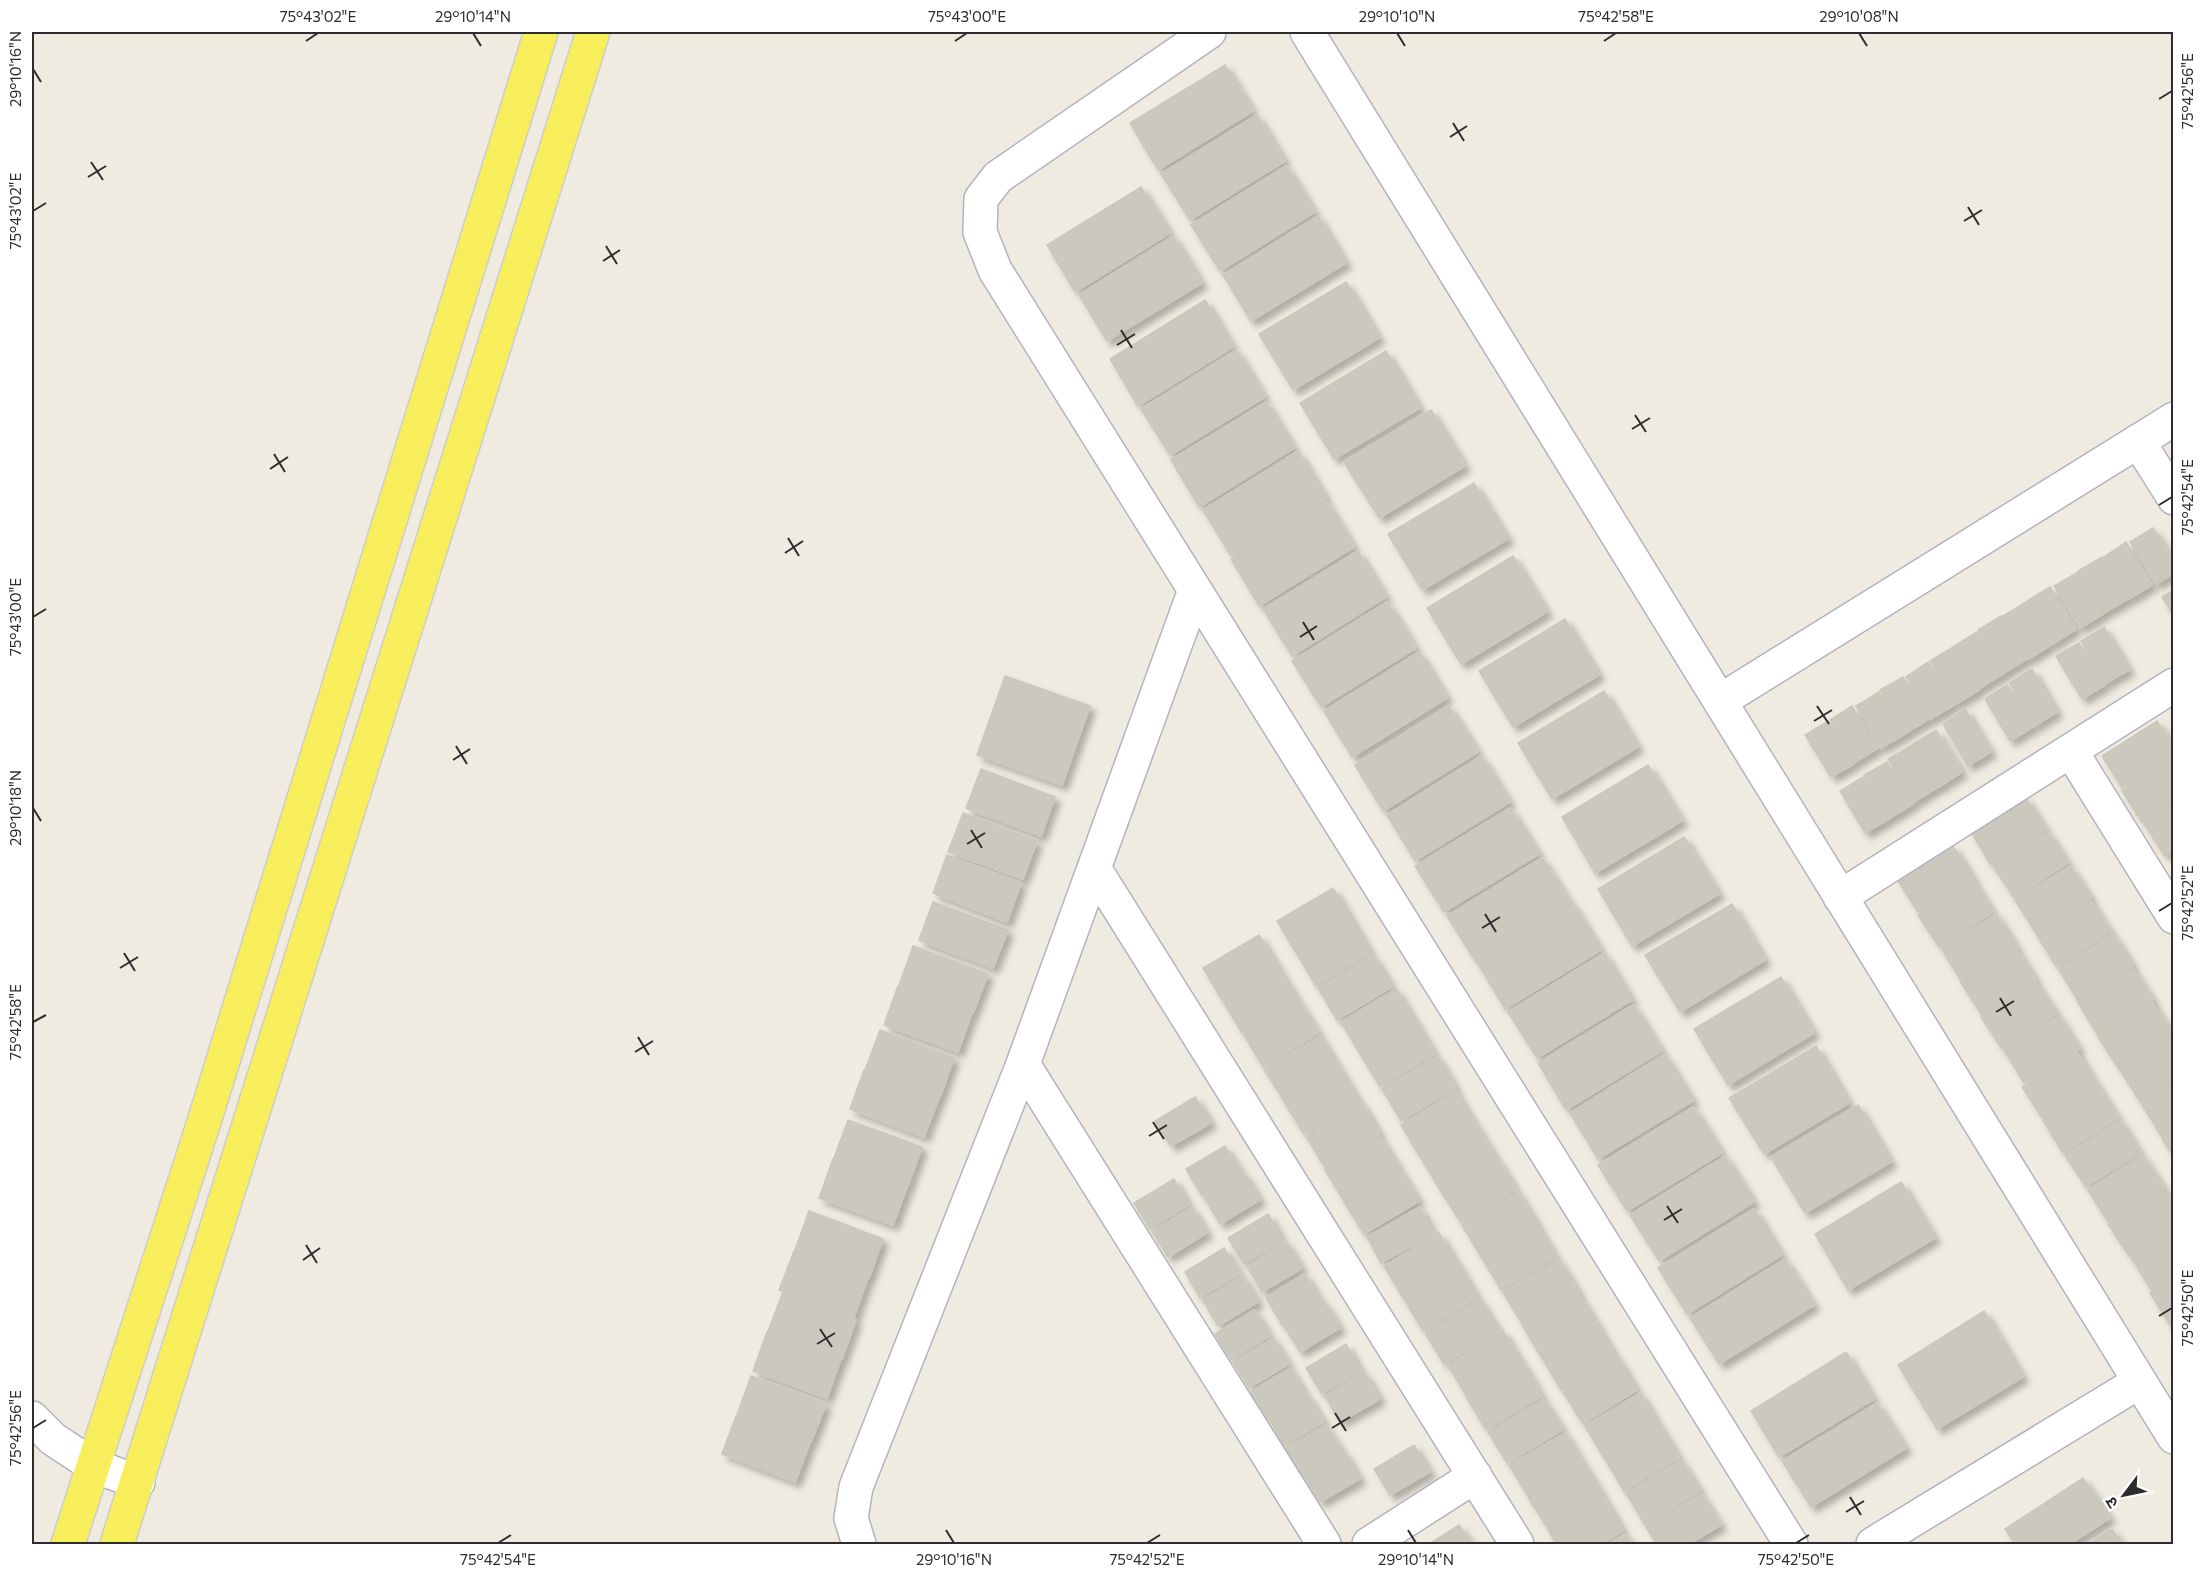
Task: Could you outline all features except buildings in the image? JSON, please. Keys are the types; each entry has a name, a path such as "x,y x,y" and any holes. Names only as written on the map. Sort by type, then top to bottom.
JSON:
{"main road":[{"path":"68,1545 207,1111 541,32"},
{"path":"117,1545 593,32"}],"street":[{"path":"1209,32 998,177 981,199 980,232 995,270 1791,1545"},
{"path":"1307,32 2174,1437"},
{"path":"1720,701 2174,419"},
{"path":"2138,441 2174,498"},
{"path":"859,1545 851,1518 856,1487 1023,1064 1195,590"},
{"path":"1840,897 2174,685"},
{"path":"2071,751 2174,917"},
{"path":"1094,868 1517,1545"},
{"path":"1023,1064 1324,1545"},
{"path":"1873,1545 2139,1382"},
{"path":"32,1418 53,1439 94,1466 138,1482"},
{"path":"1369,1545 1474,1476"}]}
